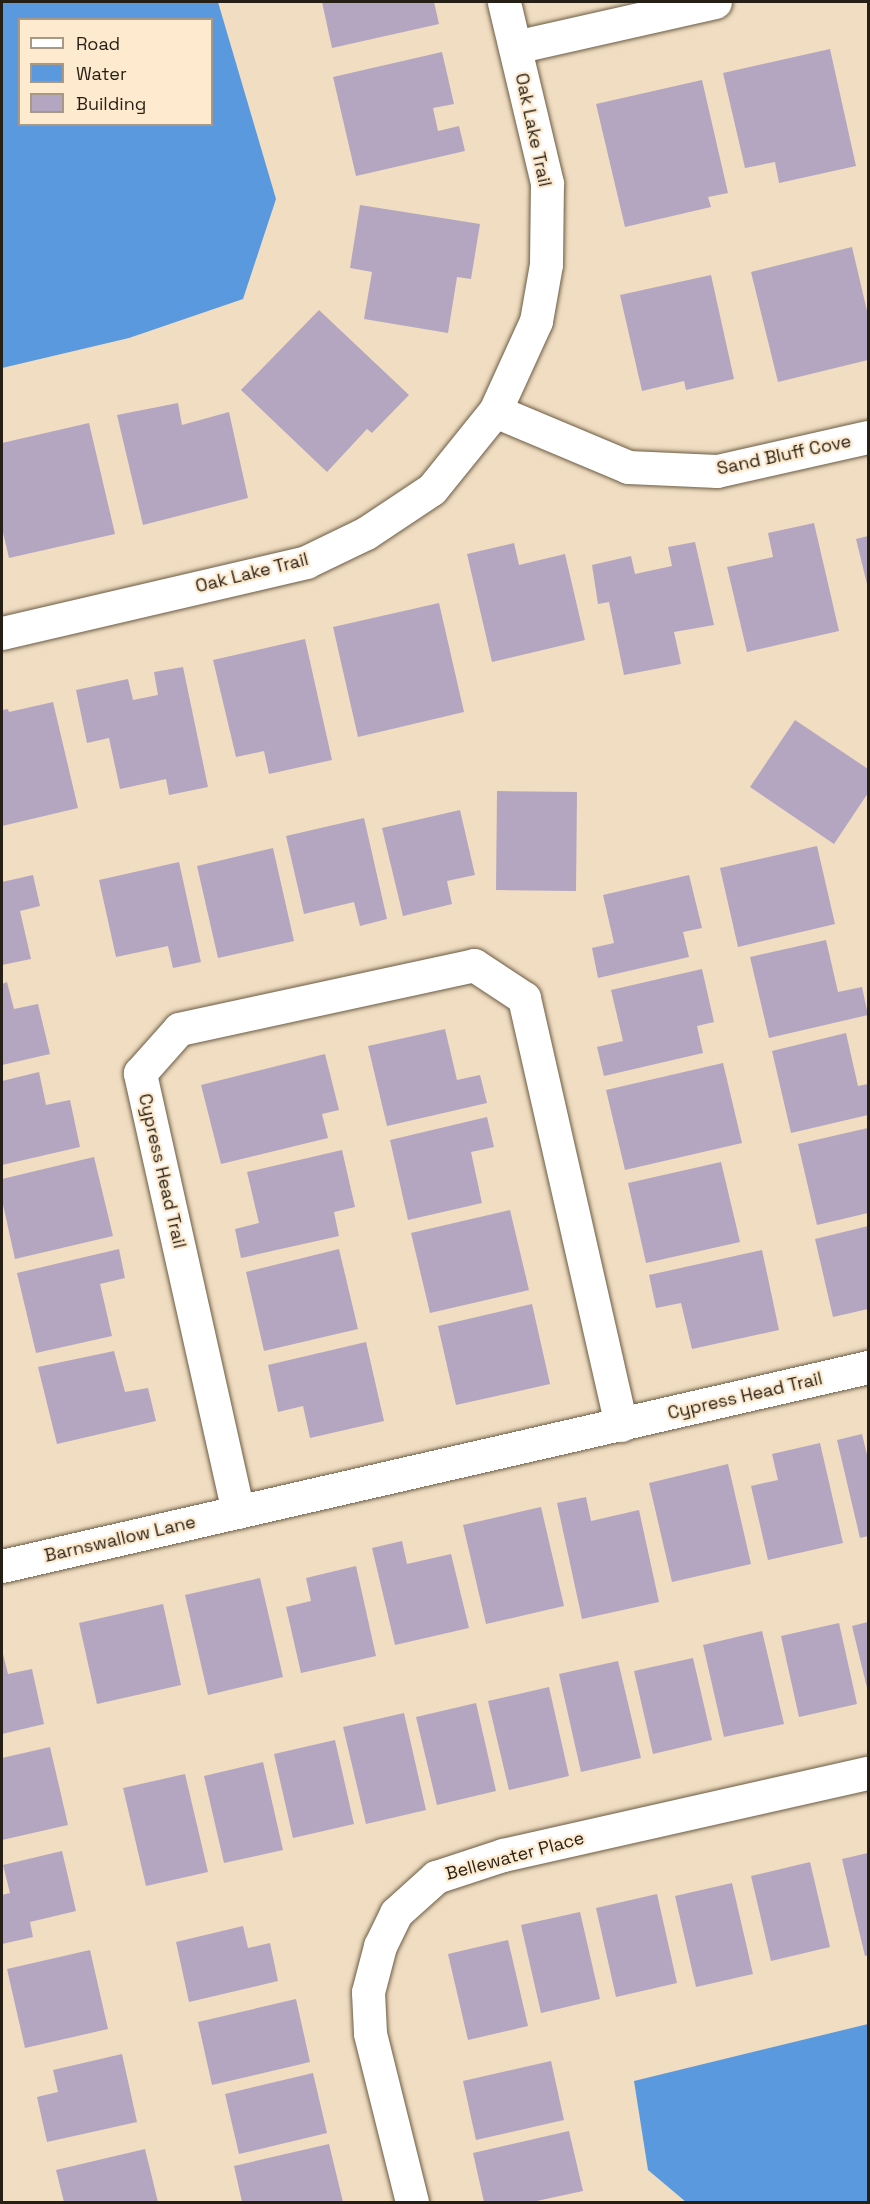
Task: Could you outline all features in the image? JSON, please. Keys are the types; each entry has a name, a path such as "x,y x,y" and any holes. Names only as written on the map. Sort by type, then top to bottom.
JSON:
{"street":[{"name":"Oak Lake Trail","path":"2,633 306,562 366,533 432,489 495,411 536,321 546,264 547,183 504,2"},
{"path":"515,47 715,2"},
{"name":"Sand Bluff Cove","path":"495,411 628,467 717,471 868,437"},
{"name":"Cypress Head Trail","path":"621,1425 524,998 474,965 179,1029 140,1073 238,1512 621,1425 868,1367"},
{"name":"Barnswallow Lane","path":"2,1566 238,1512"},
{"name":"Bellewater Place","path":"412,2202 370,2032 368,1992 380,1946 396,1913 436,1877 503,1855 868,1773"}],"water":[{"path":"2,2 218,2 276,199 243,299 129,338 2,368"},
{"path":"868,2024 868,2202 686,2202 648,2170 634,2081"}],"building":[{"path":"322,2 434,2 439,24 332,48"},
{"path":"830,49 856,166 779,183 775,162 745,168 723,73"},
{"path":"442,52 454,104 433,108 438,131 459,126 465,151 356,176 333,77"},
{"path":"702,80 728,193 708,197 711,207 625,227 596,104"},
{"path":"360,205 480,224 471,279 457,277 448,333 364,319 372,272 350,268"},
{"path":"852,247 868,315 868,360 778,382 751,272"},
{"path":"711,275 734,379 686,390 684,381 642,391 620,295"},
{"path":"319,310 409,395 372,433 367,429 327,472 241,390"},
{"path":"178,403 182,425 229,412 248,498 143,525 117,415"},
{"path":"89,423 115,534 9,558 2,528 2,443"},
{"path":"814,523 839,631 747,652 727,567 773,557 768,533"},
{"path":"868,536 868,588 856,539"},
{"path":"695,542 714,625 674,632 681,664 624,675 609,602 598,604 592,565 631,556 635,574 672,566 668,547"},
{"path":"514,543 519,565 565,554 585,640 492,662 467,554"},
{"path":"439,603 464,712 358,737 333,627"},
{"path":"305,639 332,760 269,774 264,751 236,757 213,660"},
{"path":"183,667 208,787 169,795 166,779 120,789 109,738 87,743 76,690 128,679 133,700 158,695 154,672"},
{"path":"53,702 78,808 2,826 2,710 8,709 9,712"},
{"path":"795,720 868,769 868,793 834,844 750,787"},
{"path":"497,791 577,792 576,891 496,890"},
{"path":"460,810 475,875 447,881 452,904 403,916 382,828"},
{"path":"364,818 387,919 360,926 354,902 304,914 286,836"},
{"path":"817,846 835,924 738,947 720,868"},
{"path":"273,848 294,941 218,958 197,866"},
{"path":"179,862 201,962 173,968 168,946 116,957 99,880"},
{"path":"33,875 40,906 20,911 31,959 2,965 2,882"},
{"path":"689,875 702,928 683,932 689,957 598,978 592,948 614,943 603,895"},
{"path":"826,940 838,992 862,987 868,1015 769,1038 750,957"},
{"path":"702,969 714,1022 697,1026 703,1053 604,1076 597,1047 623,1041 611,990"},
{"path":"7,982 14,1009 38,1004 50,1054 2,1065 2,984"},
{"path":"445,1029 457,1080 480,1075 487,1103 387,1126 368,1046"},
{"path":"846,1033 858,1086 868,1084 868,1115 791,1133 772,1051"},
{"path":"325,1054 339,1110 322,1114 328,1138 221,1164 201,1085"},
{"path":"723,1063 742,1143 625,1170 606,1090"},
{"path":"39,1072 46,1105 70,1100 80,1147 2,1165 2,1081"},
{"path":"487,1117 494,1147 471,1152 482,1203 408,1220 390,1140"},
{"path":"868,1128 868,1213 817,1225 798,1144"},
{"path":"342,1150 355,1207 334,1212 339,1236 241,1258 235,1229 259,1223 247,1172"},
{"path":"94,1157 113,1236 15,1259 2,1200 2,1179"},
{"path":"721,1162 740,1242 646,1263 628,1183"},
{"path":"510,1210 529,1290 430,1313 411,1233"},
{"path":"868,1226 868,1309 833,1317 815,1239"},
{"path":"119,1249 125,1278 100,1284 112,1336 36,1353 17,1273"},
{"path":"339,1249 358,1329 264,1351 246,1272"},
{"path":"762,1250 779,1330 692,1349 681,1303 656,1308 649,1275"},
{"path":"532,1304 550,1384 456,1405 438,1326"},
{"path":"366,1342 384,1421 310,1438 303,1406 278,1412 268,1365"},
{"path":"114,1351 125,1392 148,1388 156,1421 57,1444 38,1367"},
{"path":"862,1434 868,1459 868,1536 860,1538 837,1440"},
{"path":"820,1443 843,1543 768,1560 751,1486 778,1480 772,1454"},
{"path":"728,1464 751,1564 672,1582 649,1483"},
{"path":"586,1497 591,1521 639,1510 659,1602 582,1619 557,1503"},
{"path":"541,1507 564,1606 486,1624 463,1525"},
{"path":"402,1541 407,1564 451,1554 469,1628 395,1645 372,1548"},
{"path":"356,1566 376,1656 301,1673 286,1607 311,1601 306,1578"},
{"path":"260,1578 283,1677 208,1695 185,1595"},
{"path":"163,1604 181,1685 97,1704 79,1623"},
{"path":"868,1622 868,1692 852,1626"},
{"path":"839,1623 857,1704 799,1717 781,1636"},
{"path":"762,1631 784,1724 724,1737 703,1645"},
{"path":"2,1650 8,1674 32,1669 44,1724 2,1734"},
{"path":"693,1658 712,1740 653,1754 634,1671"},
{"path":"618,1661 641,1758 581,1772 559,1674"},
{"path":"549,1687 569,1776 509,1790 488,1701"},
{"path":"476,1703 496,1791 437,1805 416,1717"},
{"path":"404,1713 426,1810 366,1824 343,1727"},
{"path":"335,1740 354,1824 293,1838 274,1754"},
{"path":"50,1747 68,1825 2,1840 2,1758"},
{"path":"263,1762 283,1850 224,1863 204,1776"},
{"path":"185,1774 208,1872 146,1886 123,1788"},
{"path":"62,1851 76,1911 30,1922 33,1937 2,1944 2,1895 10,1893 3,1865"},
{"path":"868,1853 868,1955 865,1956 842,1859"},
{"path":"810,1862 830,1947 771,1961 751,1876"},
{"path":"732,1883 753,1974 696,1987 675,1896"},
{"path":"657,1894 677,1983 616,1997 596,1908"},
{"path":"580,1912 600,1999 541,2013 521,1925"},
{"path":"243,1926 248,1948 270,1943 278,1981 189,2002 176,1942"},
{"path":"508,1940 528,2026 468,2040 448,1954"},
{"path":"90,1950 108,2029 25,2048 7,1969"},
{"path":"296,1999 310,2062 212,2085 198,2022"},
{"path":"122,2054 137,2122 47,2142 37,2097 58,2092 53,2070"},
{"path":"551,2061 564,2120 476,2140 463,2081"},
{"path":"313,2073 327,2133 239,2154 225,2094"},
{"path":"569,2131 583,2191 532,2202 484,2202 473,2153"},
{"path":"329,2144 343,2202 242,2202 234,2166"},
{"path":"145,2149 158,2202 64,2202 56,2170"}]}
